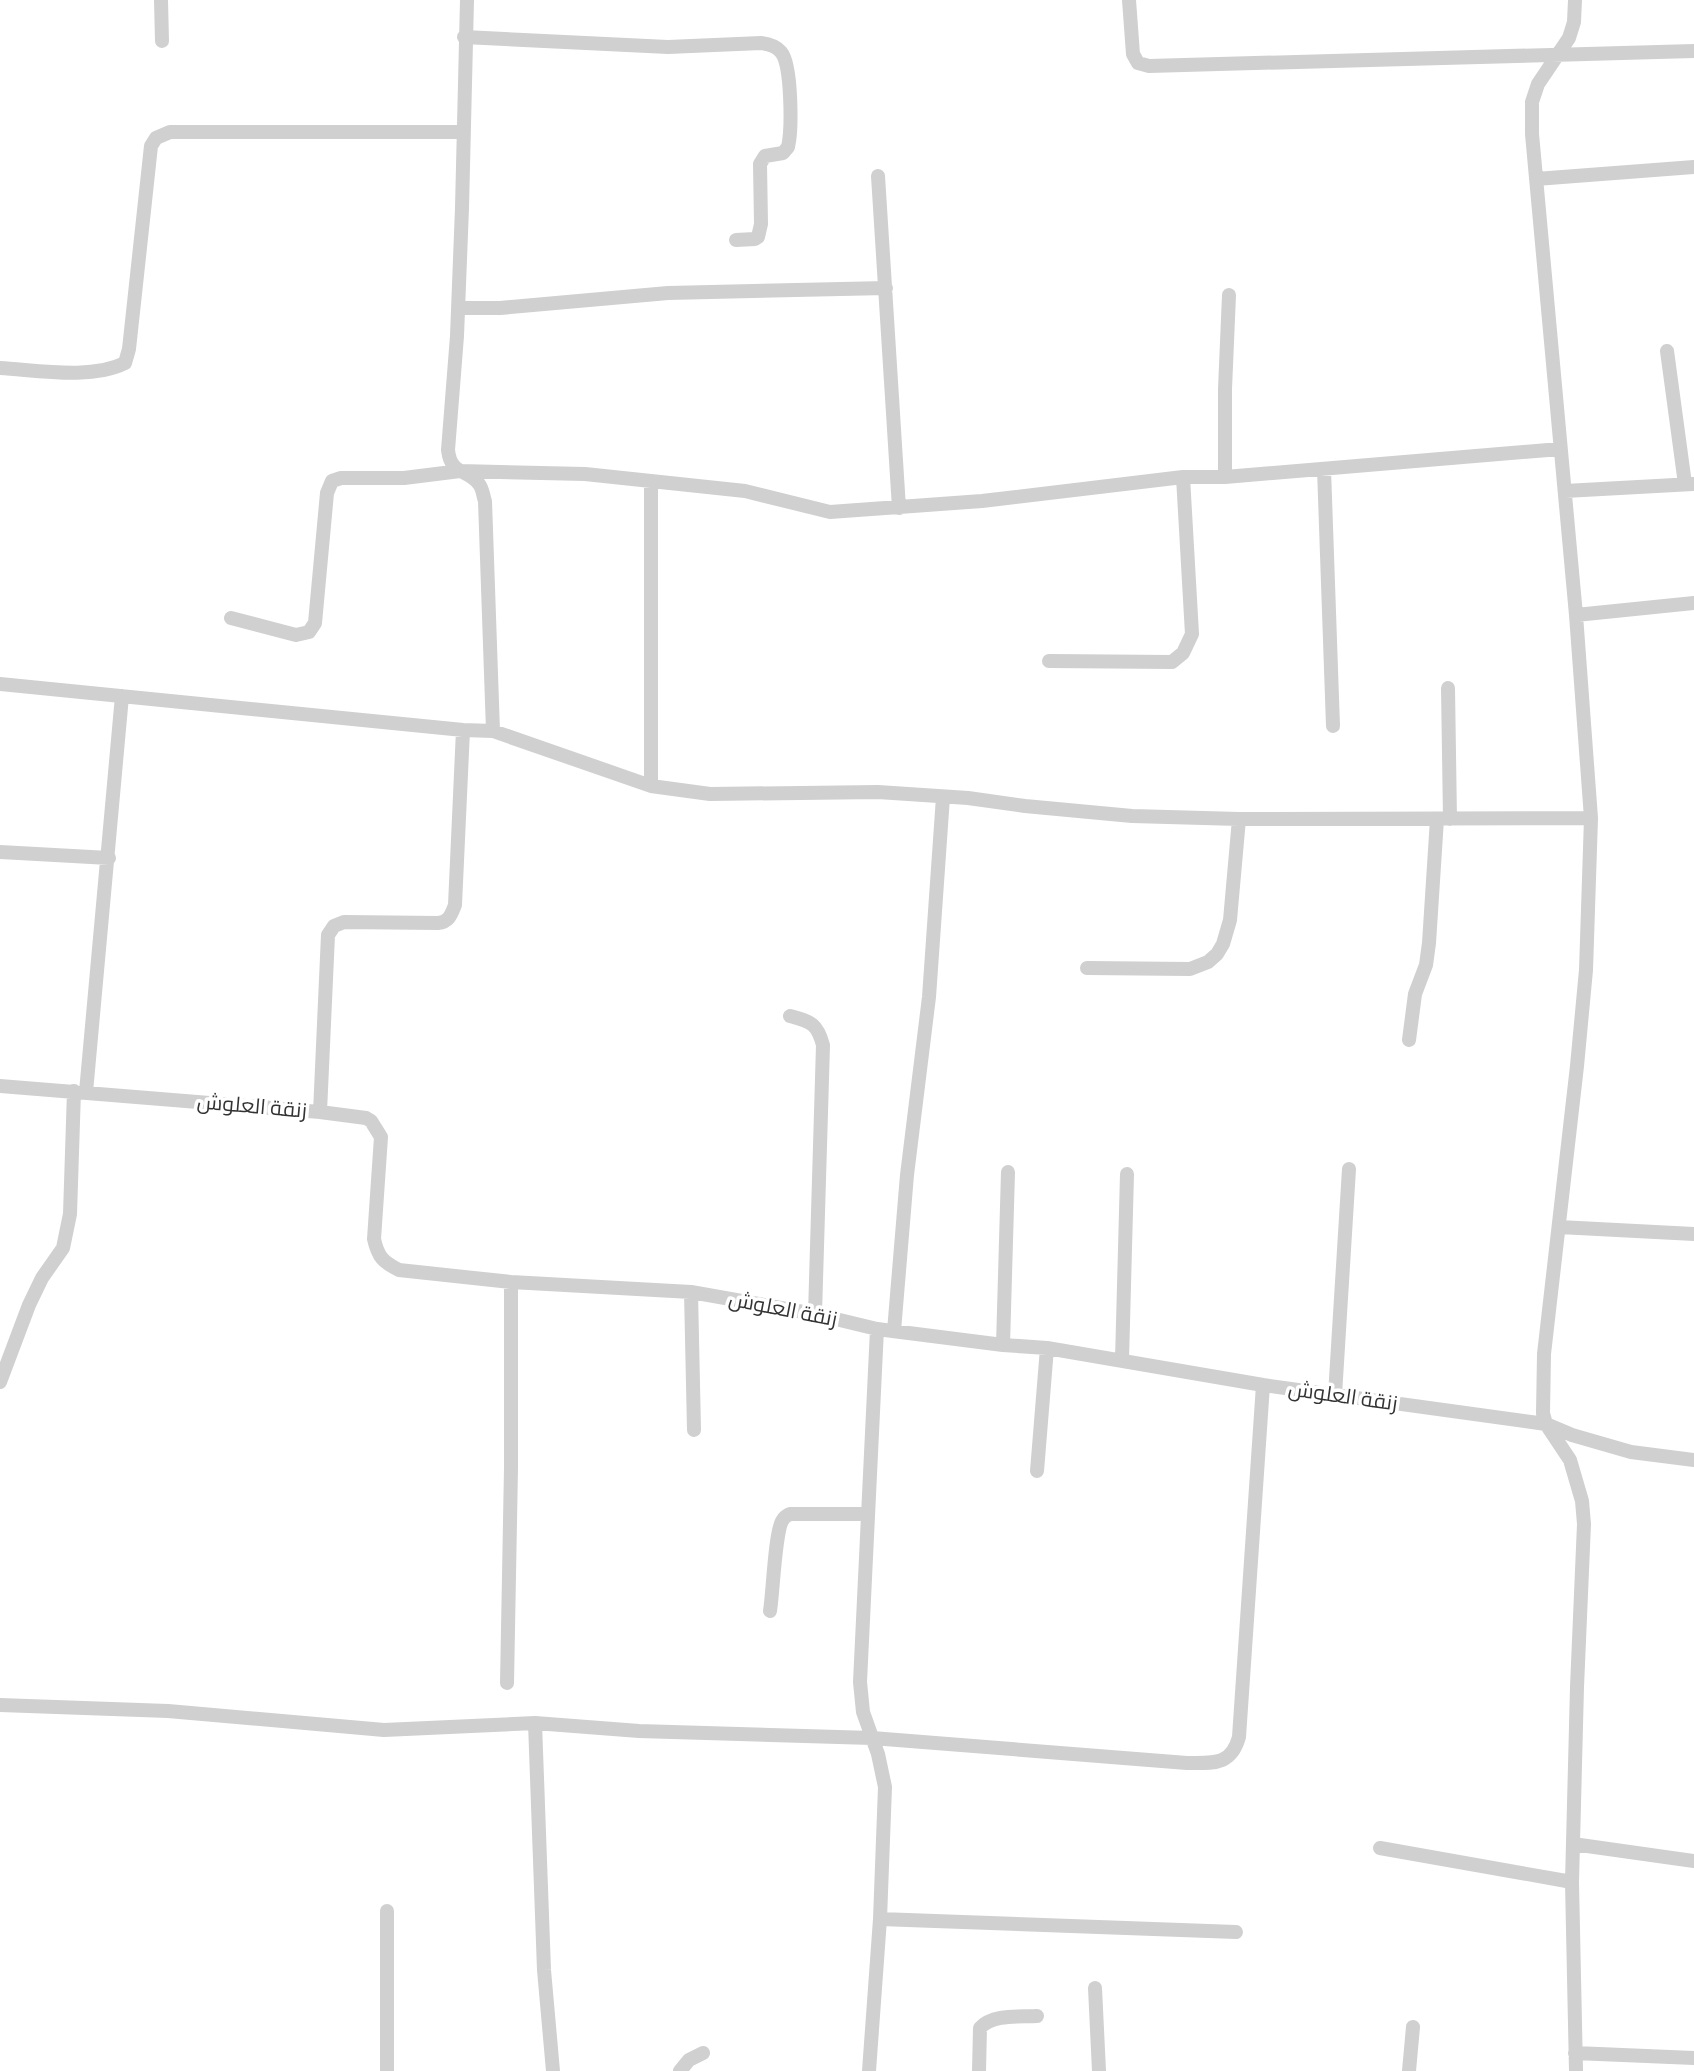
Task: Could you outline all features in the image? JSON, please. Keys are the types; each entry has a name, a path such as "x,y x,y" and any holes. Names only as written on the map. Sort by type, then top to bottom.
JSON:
{"street":[{"path":"161,0 162,41"},
{"path":"467,0 457,308 448,442 449,461 478,482 485,501 493,731"},
{"path":"1129,0 1133,54 1138,63 1149,65 1694,51"},
{"path":"1575,0 1574,22 1569,38 1538,84 1532,102 1532,134 1576,615 1591,818 1586,970 1544,1354 1543,1413 1546,1424 1570,1460 1584,1524 1572,1882 1576,2071"},
{"path":"464,37 667,47 761,43 780,51 787,62 789,143 783,153 765,156 760,164 761,224 758,237 736,240"},
{"path":"0,368 96,372 113,369 125,363 129,349 151,146 162,134 463,132"},
{"path":"1536,180 1694,167"},
{"path":"878,176 899,508"},
{"path":"457,308 668,293 886,288"},
{"path":"1226,477 1225,389 1229,295"},
{"path":"1565,491 1689,484 1667,351"},
{"path":"231,618 289,634 302,635 309,632 315,623 327,494 332,481 341,478 404,478 460,471 585,474 760,494 830,512 982,501 1183,477 1226,477 1560,449"},
{"path":"1324,468 1333,726"},
{"path":"1049,662 1172,662 1183,653 1192,634 1183,477"},
{"path":"651,483 651,786"},
{"path":"1576,615 1694,603"},
{"path":"0,684 493,731 651,786 710,794 878,792 1132,816 1239,819 1591,818"},
{"path":"1409,1040 1415,993 1428,954 1444,819 1448,688"},
{"path":"0,1382 29,1305 42,1278 63,1248 67,1234 80,1091 108,858 122,696"},
{"path":"320,1112 328,935 334,926 344,922 445,923 451,917 455,905 463,730"},
{"path":"894,1331 907,1175 929,998 943,797"},
{"path":"1087,968 1190,969 1208,962 1217,954 1230,920 1239,819"},
{"path":"0,852 108,858"},
{"path":"790,1016 811,1022 819,1029 823,1045 815,1314"},
{"name":"زنقة العلوش","path":"0,1086 366,1118 382,1136 374,1239 377,1254 385,1263 399,1270 511,1282 691,1292 815,1314 877,1329 1047,1348 1263,1385 1546,1424 1572,1435 1631,1452 1694,1460"},
{"path":"1335,1395 1349,1169"},
{"path":"1003,1345 1008,1172"},
{"path":"1122,1360 1127,1174"},
{"path":"1559,1227 1694,1234"},
{"path":"507,1683 511,1282"},
{"path":"691,1292 694,1430"},
{"path":"869,2071 880,1919 885,1787 878,1754 863,1712 860,1682 877,1329"},
{"path":"1037,1471 1047,1348"},
{"path":"0,1705 168,1712 384,1730 535,1723 639,1731 872,1738 1214,1763 1227,1758 1235,1750 1239,1737 1263,1385"},
{"path":"771,1611 781,1522 786,1516 868,1514"},
{"path":"535,1723 544,1970 553,2071"},
{"path":"1573,1844 1694,1861"},
{"path":"1380,1848 1572,1882"},
{"path":"387,1911 387,2071"},
{"path":"880,1919 1236,1932"},
{"path":"1095,1989 1099,2071"},
{"path":"979,2071 980,2028 985,2023 1003,2018 1037,2016"},
{"path":"1409,2071 1413,2027"},
{"path":"680,2071 689,2060 703,2053"},
{"path":"1576,2053 1694,2058"}]}
